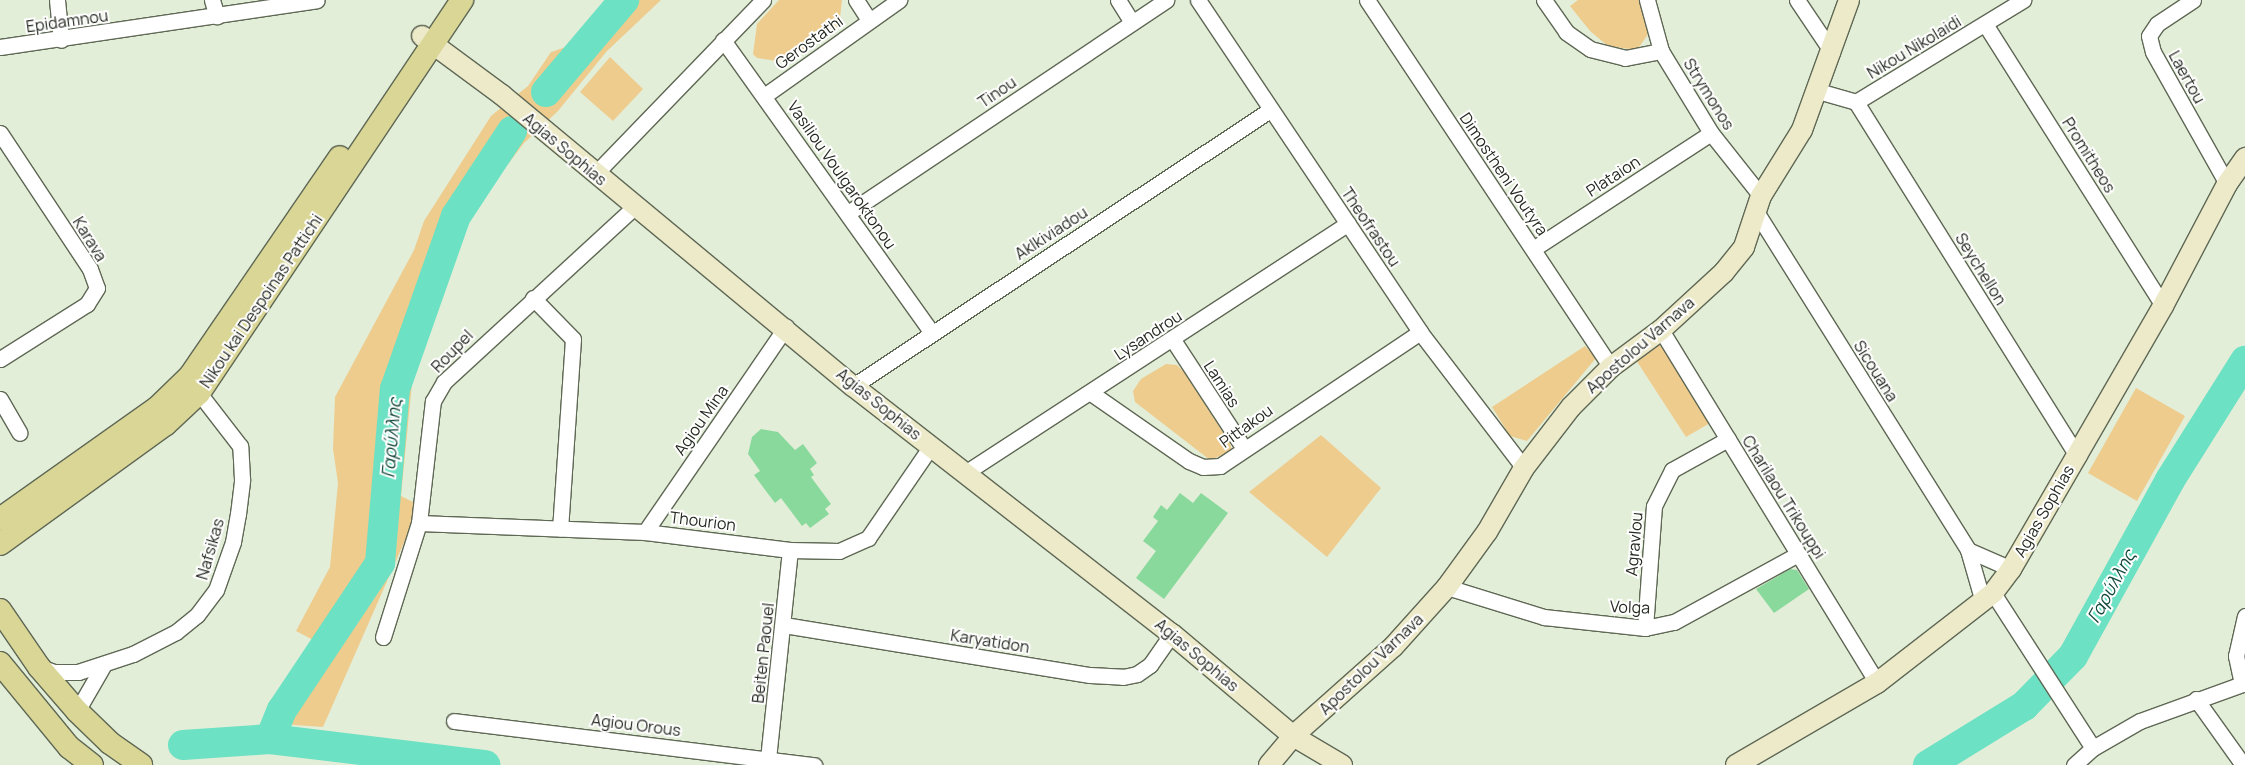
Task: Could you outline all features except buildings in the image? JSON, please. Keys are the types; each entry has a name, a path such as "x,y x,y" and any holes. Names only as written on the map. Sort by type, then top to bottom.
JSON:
{"main road":[{"name":"Nikou kai Despoinas Pattichi","path":"0,544 166,424 199,393 427,40 444,0"},
{"name":"Nikou kai Despoinas Pattichi","path":"0,519 157,408 190,376 427,40 462,0"},
{"path":"0,610 39,667 77,711 110,743 141,765"},
{"path":"0,663 62,740 92,765"}],"street":[{"path":"57,0 61,40"},
{"path":"212,0 217,16"},
{"name":"Epidamnou","path":"0,47 61,40 317,0"},
{"path":"595,174 763,0"},
{"path":"856,0 869,20"},
{"name":"Gerostathi","path":"764,96 899,0"},
{"path":"1118,0 1132,22"},
{"name":"Tinou","path":"848,213 1166,0"},
{"name":"Theofrastou","path":"1198,0 1420,332 1524,468"},
{"name":"Dimostheni Voutyra","path":"1367,0 1611,367"},
{"path":"1544,0 1566,32 1590,49 1625,58 1661,51"},
{"name":"Strymonos","path":"1647,0 1661,51 1711,133 1758,203"},
{"path":"1797,0 1832,52"},
{"name":"Apostolou Varnava","path":"1269,765 1293,736 1392,647 1447,587 1487,532 1524,468 1571,407 1611,367 1660,330 1724,272 1744,247 1758,203 1802,130 1818,91 1849,0"},
{"name":"Nikou Nikolaidi","path":"1856,102 2023,0"},
{"name":"Laertou","path":"2193,0 2157,24 2149,36 2153,52 2227,184"},
{"name":"Promitheos","path":"1985,24 2163,306"},
{"name":"Agias Sophias","path":"427,40 502,95 634,207 786,327 853,386 1172,634 1293,736 1342,765"},
{"name":"Vasiliou Voulgaroktonou","path":"723,40 931,332"},
{"path":"1818,91 1856,102"},
{"name":"Seychellon","path":"1856,102 2077,455"},
{"name":"Aklkiviadou","path":"853,386 931,332 1270,110"},
{"name":"Karava","path":"0,133 90,269 97,288 87,304 0,359"},
{"name":"Plataion","path":"1533,249 1711,133"},
{"name":"Agias Sophias","path":"1736,765 1877,683 1988,598 2011,569 2163,306 2227,184 2245,158"},
{"name":"Sicouana","path":"1758,203 1968,550 1988,598 2023,640 2093,748"},
{"name":"Roupel","path":"383,636 419,523 434,401 444,382 634,207"},
{"name":"Lysandrou","path":"965,473 1173,340 1348,223"},
{"path":"533,298 572,339 560,529"},
{"name":"Agiou Mina","path":"645,532 786,327"},
{"name":"Charilaou Trikouppi","path":"1660,330 1877,683"},
{"name":"Pittakou","path":"1090,393 1203,467 1220,466 1243,447 1420,332"},
{"name":"Lamias","path":"1173,340 1243,447"},
{"name":"Nafsikas","path":"39,667 65,673 103,666 176,632 202,609 216,590 225,570 238,514 242,479 240,446 199,393"},
{"path":"0,399 20,433"},
{"name":"Agravlou","path":"1645,628 1654,506 1672,470 1728,439"},
{"name":"Thourion","path":"419,523 645,532 790,550 839,551 868,538 931,446"},
{"name":"Beiten Paouel","path":"768,759 784,625 790,550"},
{"path":"1968,550 2011,569"},
{"name":"Volga","path":"1447,587 1544,617 1645,628 1674,622 1798,554"},
{"path":"2074,765 2093,748 2140,721 2243,683 2236,656 2245,616"},
{"name":"Karyatidon","path":"784,625 1090,675 1123,677 1137,674 1150,665 1172,634"},
{"path":"77,711 103,666"},
{"path":"2196,699 2243,765"},
{"name":"Agiou Orous","path":"454,721 814,765"}],"shaded area":[{"path":"614,0 661,0 607,51 558,111 524,143 465,220 414,363 401,496 415,503 413,522 323,727 267,723 315,641 296,631 330,567 338,483 333,449 335,397 414,250 424,221 491,116 528,86 551,52 569,46"},
{"path":"779,0 842,0 839,26 784,62 757,58 753,54 757,24"},
{"path":"1578,0 1642,0 1649,33 1637,50 1608,46 1590,31 1570,6"},
{"path":"610,57 643,89 613,121 580,92"},
{"path":"1653,344 1663,346 1710,423 1686,437 1636,360"},
{"path":"1585,346 1596,358 1527,441 1510,436 1492,407"},
{"path":"1166,364 1177,365 1184,372 1230,443 1232,451 1210,460 1135,402 1133,391 1141,379"},
{"path":"2136,388 2185,416 2137,501 2088,473"},
{"path":"1321,435 1381,488 1327,557 1249,492"}],"waterway":[{"name":"Γαρύλλης","path":"546,92 624,0"},
{"name":"Γαρύλλης","path":"183,745 270,739 282,710 380,563 395,389 456,216 512,131"},
{"name":"Γαρύλλης","path":"1928,765 2024,706 2073,656 2170,480 2245,361"},
{"name":"Γαρύλλης","path":"270,739 485,765"}]}
